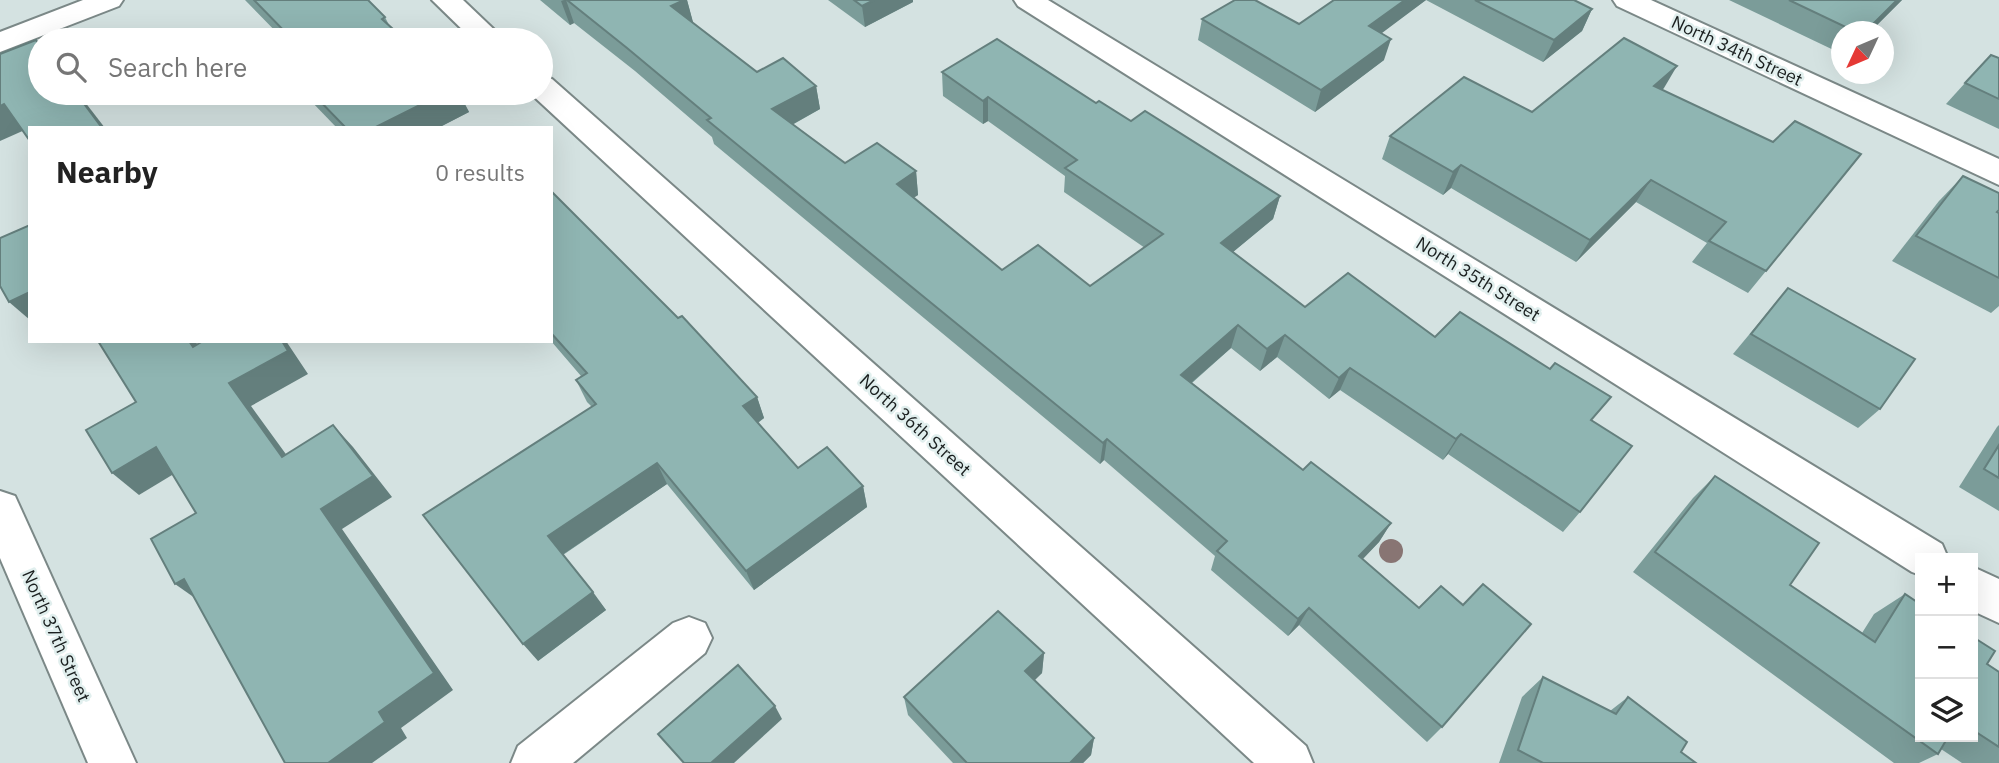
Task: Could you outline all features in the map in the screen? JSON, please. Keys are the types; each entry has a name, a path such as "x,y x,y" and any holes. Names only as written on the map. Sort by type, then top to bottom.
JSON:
{"street":[{"path":"38,28 109,0"},
{"path":"446,0 477,28"},
{"name":"North 35th Street","path":"1028,0 1919,553"},
{"name":"North 34th Street","path":"1627,0 1999,173"},
{"path":"0,43 28,32"},
{"name":"North 36th Street","path":"553,97 1289,763"},
{"name":"North 37th Street","path":"0,509 112,763"},
{"path":"1978,590 1999,603"},
{"path":"536,763 689,638"}],"building":[{"path":"254,0 368,0 392,28 281,28"},
{"path":"567,0 684,0 671,6 757,72 783,58 816,86 772,109 845,163 877,143 916,171 897,184 1002,270 1038,245 1090,286 1163,234 1065,168 1077,160 988,97 983,101 942,72 997,39 1096,103 1099,101 1131,121 1145,111 1280,196 1221,243 1305,307 1348,273 1435,337 1460,312 1550,369 1555,363 1611,397 1591,420 1632,446 1580,512 1461,434 1456,439 1350,368 1339,378 1285,335 1267,349 1238,325 1181,375 1303,470 1311,462 1391,523 1359,556 1419,608 1441,586 1463,605 1483,584 1531,624 1442,727 1309,608 1298,619 1217,551 1227,541 1107,439 1103,443 707,120 711,118"},
{"path":"854,0 874,0 862,6"},
{"path":"1235,0 1255,0 1299,24 1334,0 1405,0 1369,26 1391,39 1321,90 1202,19"},
{"path":"1475,0 1574,0 1592,9 1554,40"},
{"path":"1789,0 1897,0 1876,21 1833,21"},
{"path":"1624,38 1677,66 1654,86 1773,142 1795,121 1861,154 1766,271 1709,241 1726,222 1651,180 1590,240 1461,165 1453,172 1390,136 1464,77 1532,112"},
{"path":"28,43 28,105 85,105 101,126 28,126 28,138 4,104 0,106 0,54"},
{"path":"1991,55 1999,58 1999,99 1965,83"},
{"path":"324,105 420,105 378,126 344,126"},
{"path":"1963,176 1999,193 1999,278 1916,236"},
{"path":"553,193 678,318 682,316 757,397 743,406 798,468 827,447 863,486 746,571 657,463 548,536 593,592 523,644 423,515 596,404 576,380 587,373 553,335"},
{"path":"28,226 28,293 9,302 0,286 0,238"},
{"path":"1788,288 1915,359 1880,409 1751,334"},
{"path":"99,343 190,343 193,347 200,343 283,343 288,351 229,383 282,457 333,425 373,476 321,509 434,673 379,712 385,722 328,763 285,763 184,579 175,584 151,539 196,513 156,447 112,473 86,430 136,402"},
{"path":"1999,445 1999,478 1984,469"},
{"path":"1715,476 1819,543 1790,585 1875,642 1905,594 1915,601 1915,738 1655,552"},
{"path":"998,611 1044,653 1025,671 1094,738 1070,763 967,763 904,697"},
{"path":"1978,640 1995,651 1987,664 1999,672 1999,747 1978,733"},
{"path":"738,665 775,706 711,763 684,763 658,734"},
{"path":"1543,677 1616,714 1628,697 1687,742 1681,752 1696,763 1543,763 1518,750"},
{"path":"1921,742 1945,742 1938,754"}]}
